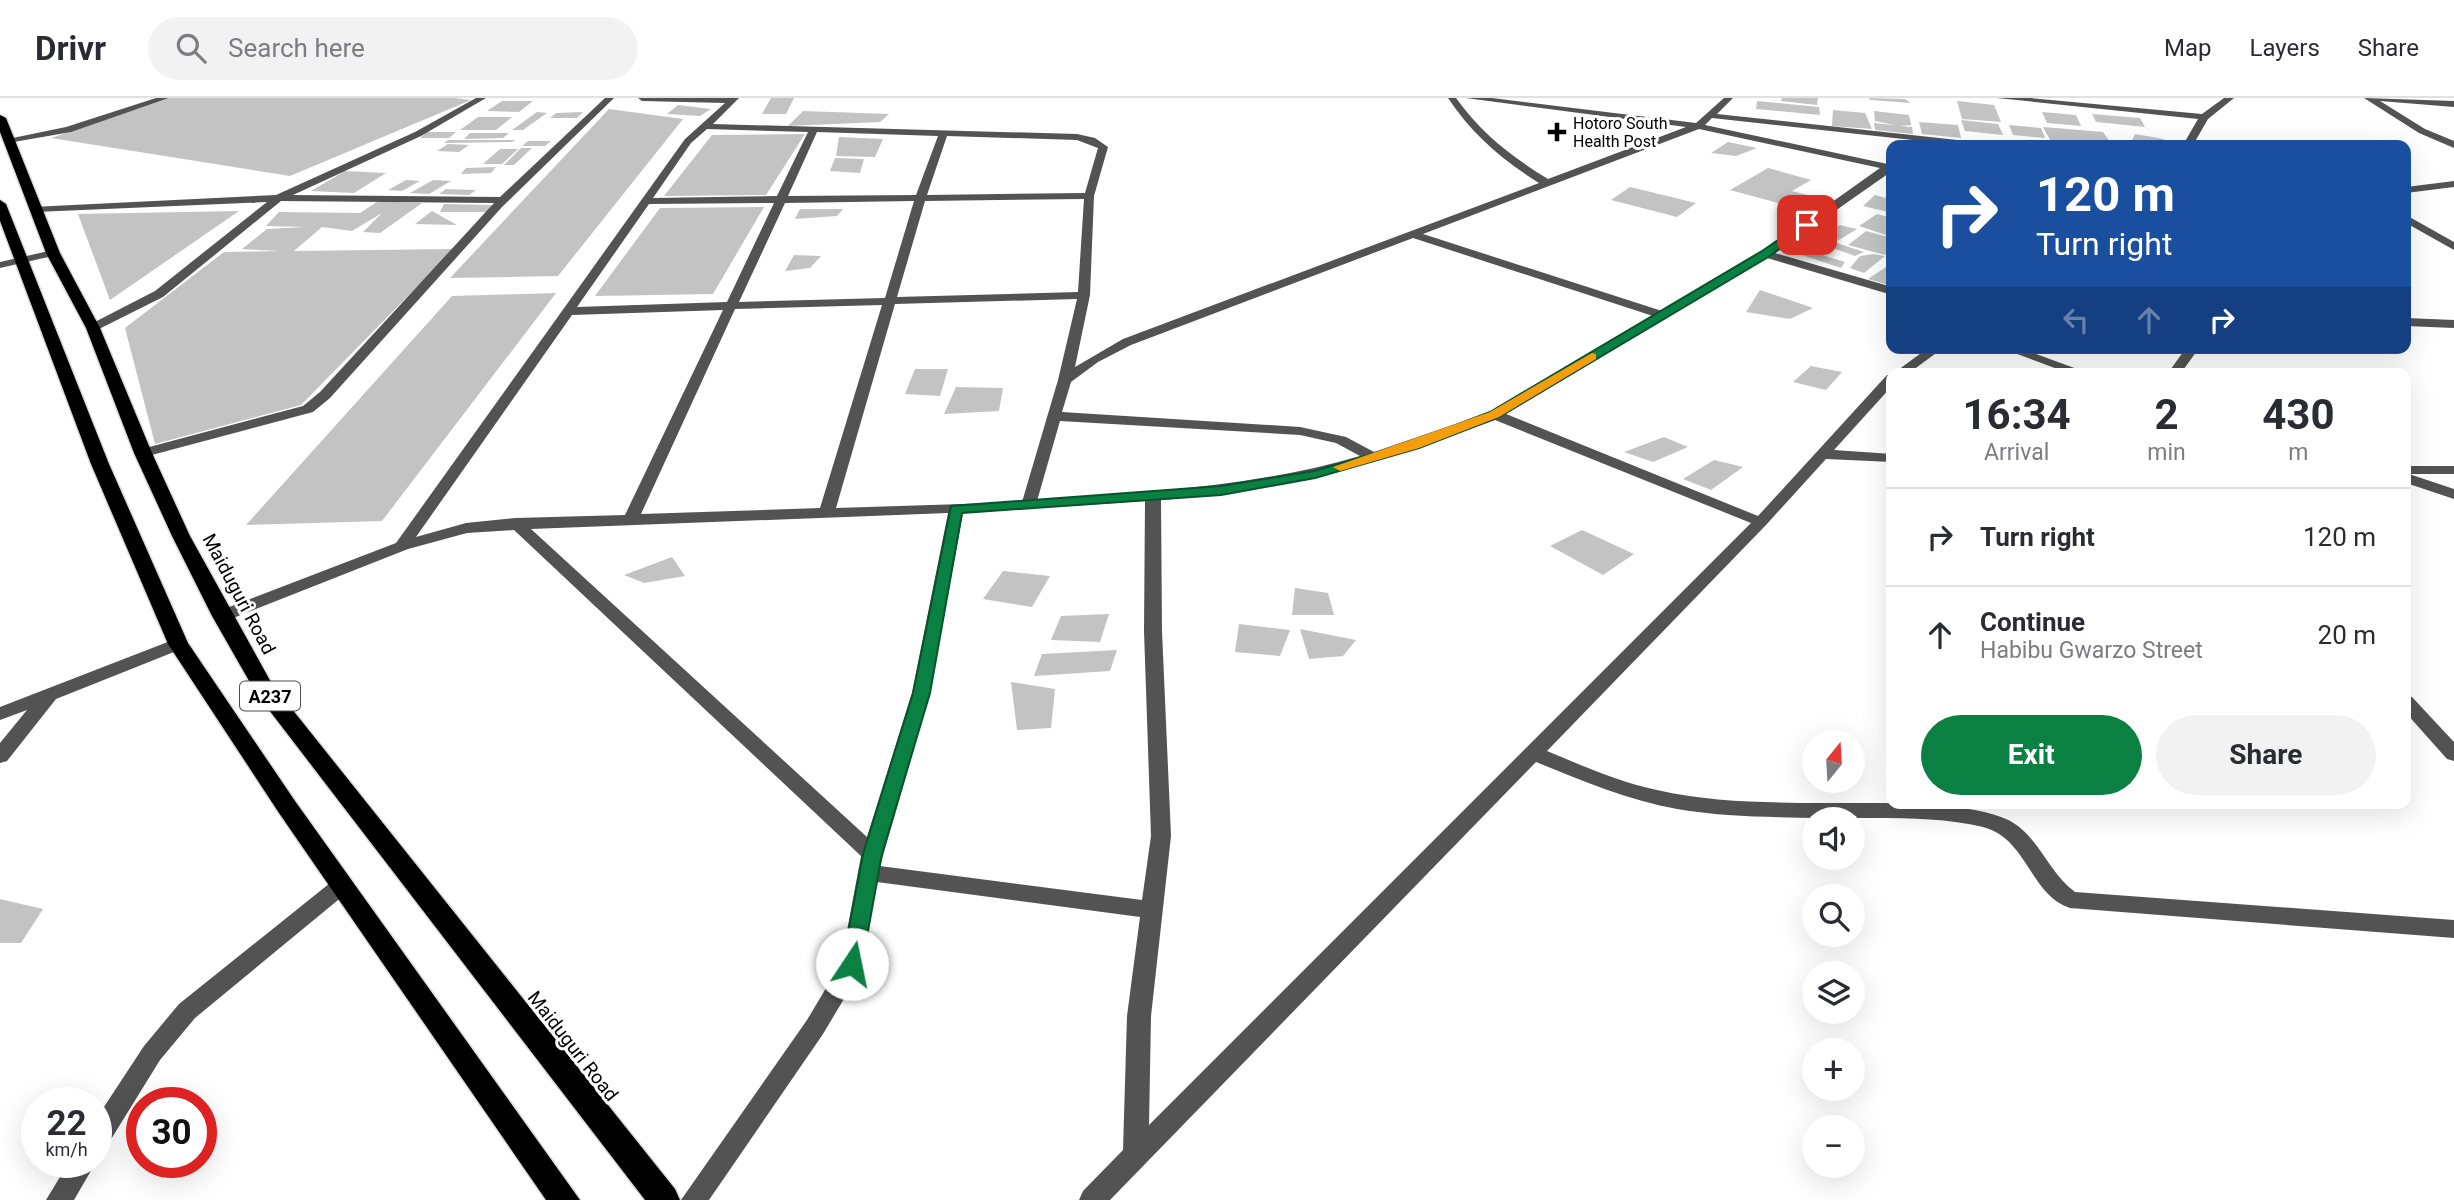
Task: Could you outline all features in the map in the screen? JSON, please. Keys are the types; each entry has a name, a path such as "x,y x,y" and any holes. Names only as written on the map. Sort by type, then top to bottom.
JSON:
{"highway":[{"name":"Maiduguri Road","path":"0,118 54,253 93,328 143,453 222,616 264,688 664,1200"},
{"name":"A237","path":"0,204 10,263 178,644 342,885 565,1200"}],"street":[{"path":"8,140 79,127 165,98"},
{"path":"93,328 159,294 278,198 418,134 482,98"},
{"path":"143,453 308,409 325,395 504,200 578,125 610,98"},
{"path":"642,98 733,99"},
{"path":"1452,98 1463,116 1499,153 1547,183"},
{"path":"1470,98 1549,103 1698,126 1886,167"},
{"path":"1065,380 1094,359 1127,342 1698,126 1713,116 1729,98"},
{"path":"2001,98 2204,117"},
{"path":"2191,140 2204,117 2230,98"},
{"path":"2370,98 2454,104"},
{"path":"2370,98 2421,131 2454,145"},
{"path":"402,546 645,201 702,126 733,99"},
{"path":"1713,116 1936,140"},
{"path":"702,126 1092,140 1103,147 1089,196 1084,295 1065,380 1028,506"},
{"path":"631,519 814,129"},
{"path":"826,515 920,199 943,134"},
{"path":"222,616 402,546 466,528 515,523 826,515 1028,506 1221,491 1315,474 1414,445 1495,415 1766,254 1886,171"},
{"path":"2411,188 2454,184"},
{"path":"645,201 1089,196"},
{"path":"36,209 278,198 504,200"},
{"path":"2411,221 2454,247"},
{"path":"1413,234 1662,315"},
{"path":"10,263 54,253"},
{"path":"1766,254 1886,289"},
{"path":"568,310 1084,295"},
{"path":"2411,320 2454,324"},
{"path":"1907,368 1928,354"},
{"path":"2025,354 2067,368"},
{"path":"2178,368 2188,354"},
{"path":"1092,1200 1761,522 1819,454 1886,384"},
{"path":"1495,415 1761,522"},
{"path":"1054,416 1300,431 1341,440 1373,457"},
{"path":"1819,454 1886,458"},
{"path":"2411,471 2454,470"},
{"path":"2411,480 2454,494"},
{"path":"1136,1156 1139,1016 1161,836 1153,631 1153,496"},
{"path":"694,1200 815,1027 852,964 871,863 921,693 956,509"},
{"path":"515,523 871,863 1152,910"},
{"path":"0,714 178,644"},
{"path":"0,756 51,695"},
{"path":"2411,707 2454,754"},
{"path":"1533,753 1629,793 1654,799 1702,805 1931,814 1986,820 2015,834 2058,893 2070,900 2454,929"},
{"path":"112,1116 152,1053 187,1011 342,885"},
{"path":"59,1200 73,1178"}],"building":[{"path":"170,98 471,100 290,176 51,138"},
{"path":"771,98 794,98 786,114 762,114"},
{"path":"1782,98 1818,98 1817,105 1781,101"},
{"path":"1869,98 1905,99 1911,103 1870,100"},
{"path":"502,101 533,101 519,112 487,111"},
{"path":"1757,101 1819,107 1820,115 1756,109"},
{"path":"1957,101 1994,105 2001,122 1962,119"},
{"path":"678,105 711,109 700,116 667,114"},
{"path":"609,109 683,119 558,276 450,278"},
{"path":"1833,110 1865,113 1872,129 1832,126"},
{"path":"803,111 889,114 880,122 788,126"},
{"path":"1874,111 1909,115 1911,125 1900,126 1912,127 1913,134 1875,130 1874,123 1894,125 1875,121"},
{"path":"537,112 547,113 523,130 512,130"},
{"path":"583,112 577,118 550,118 556,113"},
{"path":"2042,112 2076,115 2081,126 2047,123"},
{"path":"2092,114 2140,118 2145,127 2096,122"},
{"path":"478,117 512,117 496,130 460,130"},
{"path":"1961,120 1998,124 2003,135 1965,131"},
{"path":"1919,122 1958,125 1961,138 1922,134"},
{"path":"2009,125 2041,128 2045,138 2013,135"},
{"path":"2043,127 2103,132 2109,140 2087,140 2050,140"},
{"path":"427,132 456,132 449,138 420,138"},
{"path":"470,133 509,133 503,138 464,139"},
{"path":"805,134 766,195 664,196 712,135"},
{"path":"2135,134 2164,139 2164,140 2132,140"},
{"path":"839,137 883,139 875,157 836,156"},
{"path":"448,140 515,140 444,143"},
{"path":"528,141 551,141 545,146 522,146"},
{"path":"1728,142 1757,148 1736,156 1711,153"},
{"path":"448,144 469,145 459,152 437,151"},
{"path":"521,148 532,148 514,165 504,165"},
{"path":"500,149 518,149 502,164 483,164"},
{"path":"835,158 864,159 860,173 830,171"},
{"path":"496,167 491,173 461,174 466,168"},
{"path":"1768,168 1811,180 1792,191 1811,196 1793,207 1730,190"},
{"path":"345,171 386,173 354,193 311,191"},
{"path":"406,180 420,181 402,191 388,190"},
{"path":"433,180 451,181 429,194 410,193"},
{"path":"1630,187 1696,203 1677,217 1611,200"},
{"path":"446,189 476,190 469,195 439,194"},
{"path":"1875,195 1886,198 1886,212 1863,206"},
{"path":"399,199 395,202 422,203 380,233 363,232 382,213 352,231 322,227 294,251 454,249 301,405 155,444 125,328 224,252 280,251 242,249 267,229 305,227 266,226 279,212 360,213 377,202"},
{"path":"444,204 492,205 487,212 440,212"},
{"path":"764,207 713,294 595,296 660,208"},
{"path":"800,209 843,209 837,216 795,219"},
{"path":"239,211 110,300 78,214"},
{"path":"432,211 457,225 415,224"},
{"path":"1877,214 1886,216 1886,235 1859,226"},
{"path":"1840,225 1857,229 1839,240 1819,235"},
{"path":"1866,231 1886,236 1886,254 1885,255 1848,245"},
{"path":"1822,238 1864,252 1855,256 1830,247 1819,254 1845,262 1841,268 1793,252"},
{"path":"794,255 821,256 810,268 785,271"},
{"path":"1860,256 1885,256 1864,273 1850,268"},
{"path":"1886,267 1886,284 1868,279"},
{"path":"1760,290 1813,308 1790,319 1746,312"},
{"path":"556,293 382,521 246,525 452,296"},
{"path":"1811,366 1842,372 1826,390 1793,382"},
{"path":"915,369 948,369 940,396 905,394"},
{"path":"956,387 1003,388 999,411 944,414"},
{"path":"1664,437 1688,447 1653,462 1624,452"},
{"path":"1714,460 1743,467 1711,490 1683,479"},
{"path":"1582,530 1634,554 1603,575 1550,546"},
{"path":"672,557 685,576 644,583 624,575"},
{"path":"1003,571 1050,576 1032,607 983,599"},
{"path":"1295,588 1328,593 1334,615 1292,615"},
{"path":"1109,614 1100,642 1051,640 1061,616"},
{"path":"1239,624 1290,630 1280,656 1235,652"},
{"path":"1300,629 1356,640 1343,656 1309,659"},
{"path":"1117,650 1110,671 1034,676 1042,654"},
{"path":"1011,682 1055,689 1051,728 1017,730"},
{"path":"0,899 43,909 21,943 0,943"}],"slow traffic":[{"path":"1340,467 1414,445 1495,415 1592,357"}],"place":[{"name":"Hotoro South Health Post","path":"1557,132"}],"route":[{"path":"852,964 872,854 921,693 956,509 1221,491 1315,474 1414,445 1495,415 1766,254 1807,225"}]}
